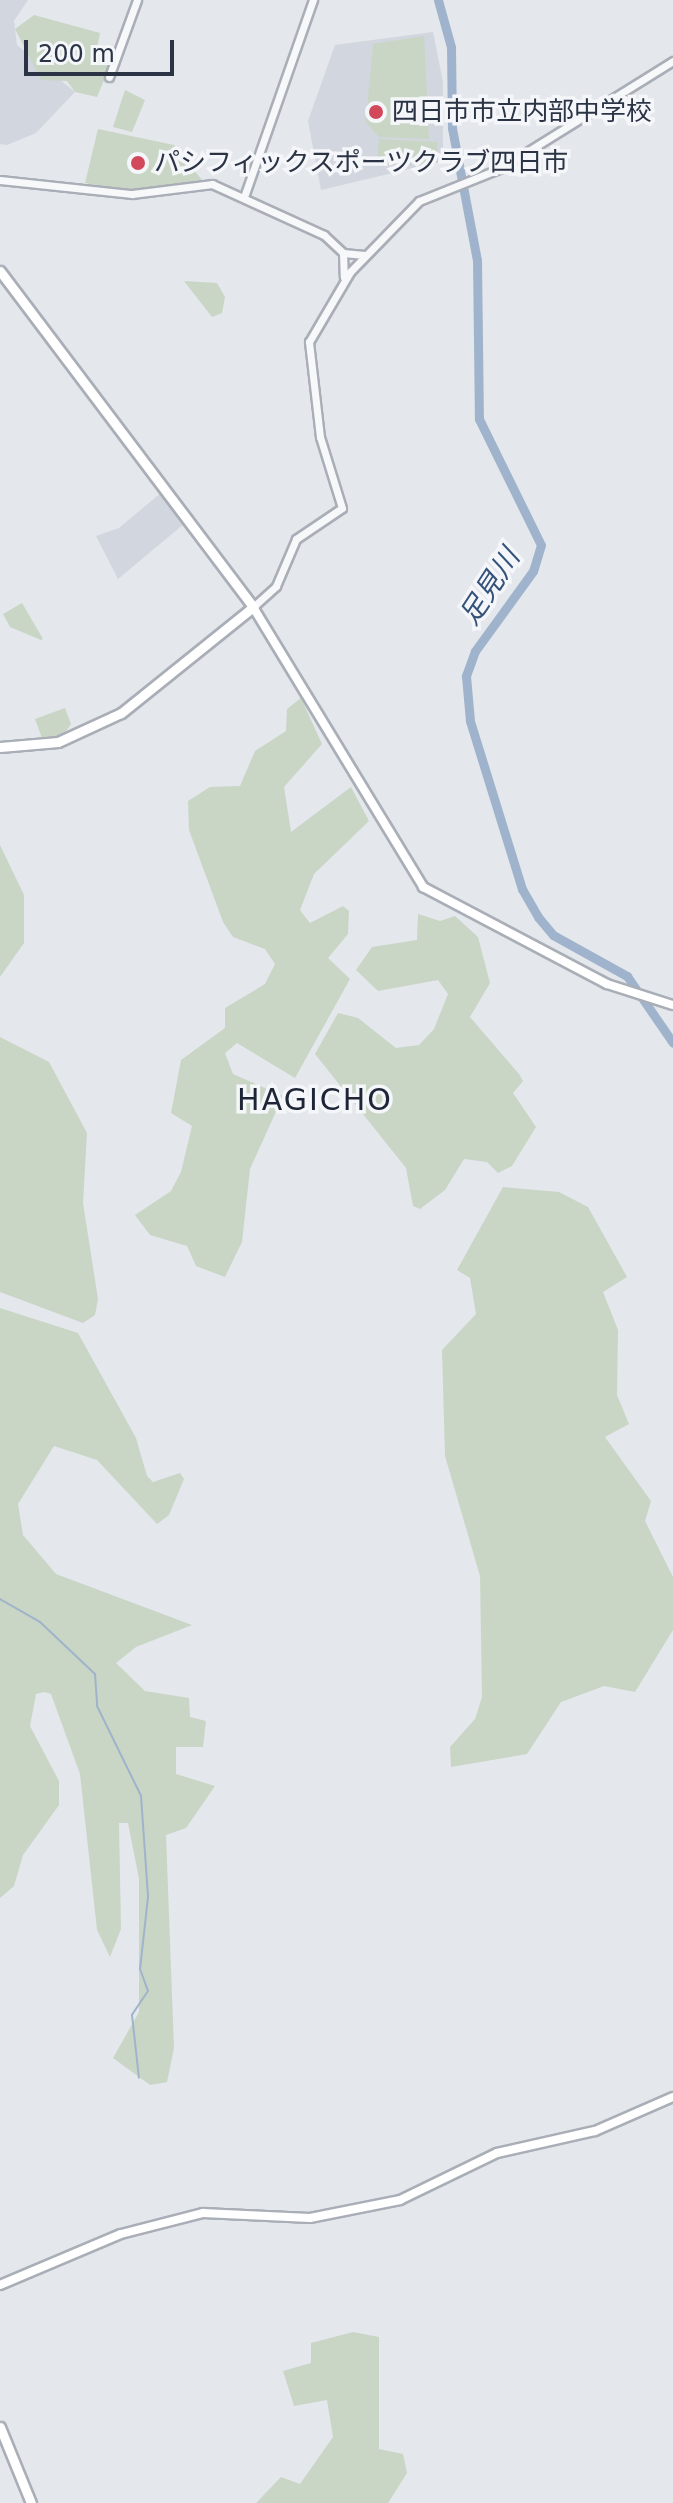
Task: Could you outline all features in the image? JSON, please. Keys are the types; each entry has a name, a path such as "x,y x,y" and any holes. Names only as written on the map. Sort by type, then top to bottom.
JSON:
{"main road":[{"path":"0,271 253,607 423,887 621,988 662,997 673,1005"},
{"path":"0,747 58,742 137,704 160,675 253,607"},
{"path":"0,2285 121,2234 203,2213 310,2218 400,2200 497,2153 595,2131 673,2097"},
{"path":"0,2427 31,2503"}],"street":[{"path":"109,77 137,0"},
{"path":"245,194 313,0"},
{"path":"253,607 276,586 296,539 342,508 320,437 309,342 343,283 419,201 471,182 673,61"},
{"path":"0,180 132,194 205,183 245,194 329,237 343,253 343,283"},
{"path":"343,253 367,254"}],"shaded area":[{"path":"0,0 28,0 14,21 17,45 75,92 36,133 7,145 0,144"},
{"name":"四日市市立内部中学校","path":"433,32 443,82 443,161 321,190 308,121 335,45"},
{"path":"162,492 185,523 118,579 96,536 119,528"}],"green space":[{"path":"34,15 100,33 97,48 109,68 97,97 75,92 67,81 41,80 15,29"},
{"path":"424,36 429,139 379,137 366,122 373,44"},
{"path":"125,90 145,100 132,132 113,127"},
{"name":"パシフィックスポーツクラブ四日市","path":"98,129 174,145 202,180 128,191 85,183"},
{"path":"379,139 437,142 438,163 377,165"},
{"path":"184,281 217,283 225,297 222,313 212,317"},
{"path":"22,603 43,639 10,627 3,614"},
{"path":"301,698 322,744 284,787 291,832 351,787 369,821 314,874 300,910 310,923 343,906 349,911 348,934 328,958 350,979 295,1078 237,1043 225,1053 233,1074 283,1096 250,1169 242,1242 225,1277 196,1266 187,1246 150,1235 135,1215 171,1191 181,1172 192,1126 171,1113 181,1060 225,1028 225,1008 265,984 275,964 265,949 233,937 223,922 189,830 188,801 210,787 240,786 255,751 286,731 287,709"},
{"path":"65,708 71,724 62,737 43,741 35,719"},
{"path":"0,845 24,895 24,943 0,977"},
{"path":"418,914 440,921 455,916 478,937 490,983 470,1017 519,1074 523,1081 513,1093 536,1127 512,1166 498,1173 487,1162 464,1159 445,1190 420,1209 413,1206 406,1168 315,1054 338,1013 358,1018 396,1048 419,1045 434,1029 448,994 438,980 378,991 356,970 372,947 417,940"},
{"path":"0,1037 49,1062 87,1133 83,1203 98,1299 95,1315 83,1323 0,1292"},
{"path":"503,1187 559,1192 588,1207 627,1277 603,1292 618,1330 617,1395 629,1424 605,1437 651,1501 645,1521 673,1577 673,1630 635,1692 604,1686 561,1702 527,1754 451,1767 450,1747 475,1719 482,1697 480,1576 445,1456 442,1350 476,1314 470,1278 457,1270"},
{"path":"0,1308 78,1333 136,1438 147,1476 153,1482 180,1473 184,1479 169,1515 157,1524 97,1460 54,1446 18,1504 23,1535 56,1574 192,1625 136,1647 116,1663 145,1691 189,1698 190,1717 206,1721 203,1747 176,1747 176,1774 215,1786 186,1828 166,1835 174,2048 167,2082 150,2085 113,2058 139,2012 139,1879 128,1823 119,1823 121,1929 110,1957 97,1930 80,1774 51,1694 44,1692 36,1694 30,1726 59,1781 59,1805 23,1855 14,1886 0,1898"},
{"path":"353,2332 379,2337 379,2449 403,2454 407,2473 388,2503 256,2503 281,2477 300,2484 333,2437 327,2400 294,2406 283,2371 311,2363 311,2343"}],"waterway":[{"name":"足見川","path":"438,0 451,47 452,128 477,260 479,419 541,545 533,571 475,651 466,676 470,721 522,889 538,917 553,935 627,976 673,1043"},
{"path":"0,1599 40,1622 95,1674 97,1706 141,1796 148,1897 140,1969 148,1991 132,2015 139,2078"}],"place":[{"name":"四日市市立内部中学校","path":"376,112"},
{"name":"パシフィックスポーツクラブ四日市","path":"138,163"}],"district":[{"name":"HAGICHO","path":"315,1100"}]}
